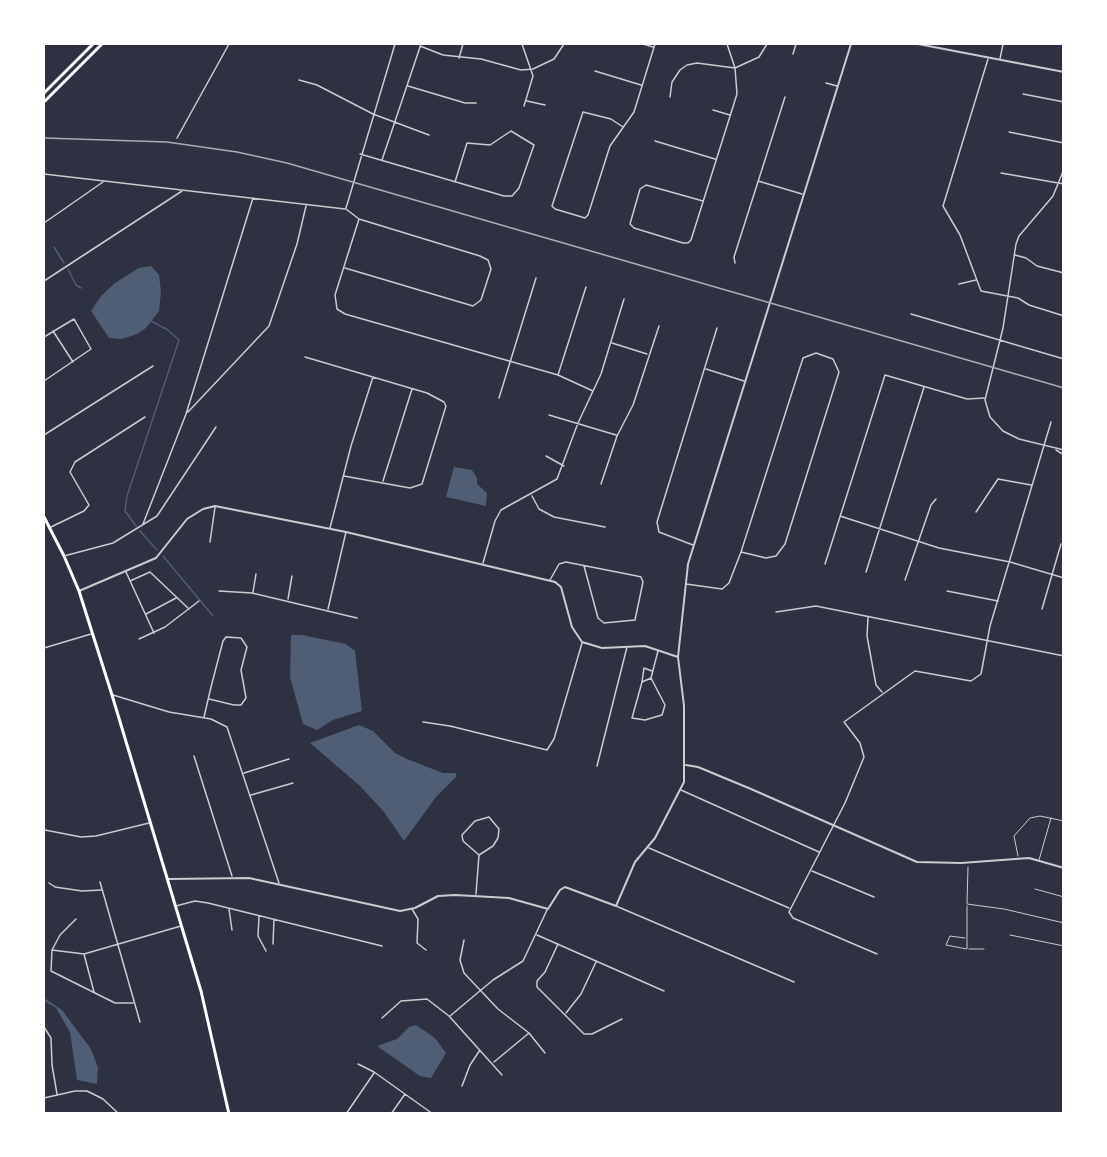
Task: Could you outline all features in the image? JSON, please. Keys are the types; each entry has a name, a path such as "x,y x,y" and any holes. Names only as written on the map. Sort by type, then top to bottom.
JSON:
{"main road":[{"path":"44,93 93,44"},
{"path":"44,102 102,44"},
{"path":"44,517 79,591 112,695 206,1008 230,1113"}],"street":[{"path":"177,138 229,44"},
{"path":"346,209 360,154 395,44"},
{"path":"458,59 463,44"},
{"path":"522,44 533,76 524,106"},
{"path":"382,161 421,45 458,59 481,59 512,69 530,69 554,60 564,44"},
{"path":"643,44 654,47"},
{"path":"623,127 611,119 583,112 552,206 555,209 585,218 588,215 610,146 634,112 656,44"},
{"path":"703,201 646,185 640,189 630,224 634,228 688,243 703,201 738,86 727,44"},
{"path":"670,97 672,82 680,70 687,65 697,63 735,68 759,57 767,44"},
{"path":"793,54 796,44"},
{"path":"616,906 638,856 649,848 681,790 686,765 684,706 678,657 686,584 694,545 851,44"},
{"path":"918,44 1064,72"},
{"path":"1000,60 1003,44"},
{"path":"988,57 943,206 960,235 976,280 985,293 1008,296 1064,316"},
{"path":"595,71 642,85"},
{"path":"299,80 317,85 373,114 429,135"},
{"path":"826,83 838,86"},
{"path":"407,86 465,103 476,103"},
{"path":"1023,94 1064,102"},
{"path":"735,263 734,257 785,97"},
{"path":"526,100 545,105"},
{"path":"713,110 730,115"},
{"path":"360,154 382,161 455,182 504,196 514,195 534,145 512,131 490,144 467,143 455,182"},
{"path":"1009,132 1064,143"},
{"path":"655,141 716,159"},
{"path":"1064,169 1060,184 1053,196 1019,236 1000,339 985,398 990,417 1003,432 1064,455"},
{"path":"1001,173 1064,184"},
{"path":"44,174 346,209 359,219 488,260 491,269 481,300 473,306 344,267"},
{"path":"44,223 104,181"},
{"path":"758,181 803,195"},
{"path":"44,281 183,191"},
{"path":"143,524 186,414 253,198"},
{"path":"186,414 269,326 297,244 307,205"},
{"path":"359,219 334,305 345,314 558,375 593,391"},
{"path":"1014,254 1026,258 1037,266 1064,273"},
{"path":"498,398 536,279"},
{"path":"959,284 976,280"},
{"path":"558,375 586,287"},
{"path":"483,564 495,521 501,510 532,495 557,479 564,466 578,423 602,374 624,299"},
{"path":"911,314 1064,359"},
{"path":"44,337 72,320 75,321 91,350 44,381"},
{"path":"601,484 617,436 633,405 659,326"},
{"path":"694,545 659,532 657,522 717,328"},
{"path":"53,331 74,363"},
{"path":"611,343 649,355"},
{"path":"686,584 722,589 729,583 803,358 816,353 833,359 839,372 786,544 776,556 766,558 741,552"},
{"path":"305,357 412,388 438,398 446,406 422,484 416,488 344,476"},
{"path":"44,435 153,366"},
{"path":"705,368 745,381"},
{"path":"825,564 885,375 968,399 985,398"},
{"path":"330,529 373,377"},
{"path":"866,572 924,387"},
{"path":"382,482 412,388"},
{"path":"549,415 617,436"},
{"path":"50,528 84,511 89,505 70,472 75,462 146,417"},
{"path":"877,954 789,916 790,909 834,825 864,757 860,743 844,722 915,671 971,681 976,680 981,674 998,602 1051,422"},
{"path":"64,556 113,543 157,516 216,427"},
{"path":"1055,450 1064,450"},
{"path":"546,456 564,466"},
{"path":"976,512 998,479 1032,486"},
{"path":"532,495 539,509 554,517 605,527"},
{"path":"905,580 931,505 936,499"},
{"path":"210,542 215,506"},
{"path":"79,591 156,558 187,519 203,509 215,506 346,532 549,580 561,587 572,627 582,642 593,647 645,646 678,657"},
{"path":"839,516 939,548 1010,562 1064,578"},
{"path":"328,610 346,532"},
{"path":"1042,609 1061,544"},
{"path":"549,580 563,563 584,566 641,577 643,582 635,620 604,623 598,618 584,566"},
{"path":"126,572 154,633"},
{"path":"130,580 150,572 189,609"},
{"path":"252,593 256,574"},
{"path":"288,600 292,576"},
{"path":"219,591 252,593 288,600 357,618"},
{"path":"947,591 998,602"},
{"path":"146,615 177,597"},
{"path":"139,639 154,633 199,601"},
{"path":"776,612 816,606 1064,656"},
{"path":"868,617 867,636 876,685 883,693"},
{"path":"44,648 92,634"},
{"path":"204,718 223,641 226,637 241,638 247,647 241,670 246,698 241,705 209,699"},
{"path":"423,722 450,726 545,750 550,747 582,642"},
{"path":"597,766 627,646"},
{"path":"653,671 644,668 632,718 645,720 662,715 664,705 651,678 653,671 658,650"},
{"path":"642,682 651,678"},
{"path":"112,695 166,711 204,718 227,727 279,883"},
{"path":"194,756 232,877"},
{"path":"243,773 289,759"},
{"path":"686,765 698,767 920,863 1018,858 1039,860 1064,868"},
{"path":"250,795 293,783"},
{"path":"681,790 819,852"},
{"path":"489,817 499,829 498,838 493,846 479,855 463,841 462,835 475,821 489,817"},
{"path":"45,830 81,837 96,836 150,823"},
{"path":"649,848 790,909"},
{"path":"476,895 479,855"},
{"path":"811,871 874,897"},
{"path":"168,879 232,877 279,883 390,910 412,909 438,896 476,895 509,898 548,909"},
{"path":"100,882 140,1022"},
{"path":"50,883 55,887 82,891 102,890"},
{"path":"449,1016 523,961 548,909 565,886 794,982"},
{"path":"176,906 195,901 274,918 382,946"},
{"path":"229,908 232,930"},
{"path":"412,909 418,919 417,943 426,950"},
{"path":"259,915 258,936 266,951"},
{"path":"273,944 274,918"},
{"path":"76,919 60,934 52,950 51,971 119,1004 133,1003"},
{"path":"52,950 84,954 182,925"},
{"path":"536,934 664,991"},
{"path":"464,940 461,968 503,1014 529,1033 545,1053"},
{"path":"558,944 545,972 535,984 580,1031 588,1035 622,1019"},
{"path":"84,954 94,993"},
{"path":"565,1014 581,994 596,962"},
{"path":"382,1018 401,1001 427,999 449,1016 502,1075"},
{"path":"44,1026 51,1038 52,1065 57,1094"},
{"path":"493,1063 529,1033"},
{"path":"462,1086 470,1065 480,1050"},
{"path":"358,1064 374,1072 433,1113"},
{"path":"346,1113 374,1072"},
{"path":"44,1098 81,1091 97,1094 119,1113"},
{"path":"391,1113 405,1093"}],"lane":[{"path":"1018,858 1014,838 1016,831 1034,816 1064,821"},
{"path":"1039,860 1051,818"},
{"path":"967,949 965,938 968,867"},
{"path":"1035,889 1064,897"},
{"path":"967,904 1004,909 1064,923"},
{"path":"1010,935 1064,946"},
{"path":"965,938 950,936 946,944 953,948 984,949"}],"water":[{"path":"151,266 159,275 161,292 159,311 146,328 137,334 122,339 109,338 91,311 101,296 115,283 139,268"},
{"path":"454,467 472,470 477,478 477,484 487,493 486,506 446,497"},
{"path":"291,635 346,644 355,651 362,711 333,720 317,730 303,724 290,677"},
{"path":"359,725 373,731 395,753 443,773 455,773 457,776 436,797 404,841 384,812 360,786 310,743"},
{"path":"44,998 62,1010 91,1049 98,1068 97,1084 77,1080 70,1032 56,1008 44,1001"},
{"path":"416,1025 435,1038 446,1053 431,1078 420,1076 377,1046 397,1039 409,1027"}],"waterway":[{"path":"54,247 64,263"},
{"path":"68,269 76,285 81,288"},
{"path":"136,526 125,511 127,496 179,340 168,330 151,321"},
{"path":"140,531 157,550"},
{"path":"163,556 213,616"}],"railway":[{"path":"44,138 167,142 237,152 287,163 1064,388"}]}
